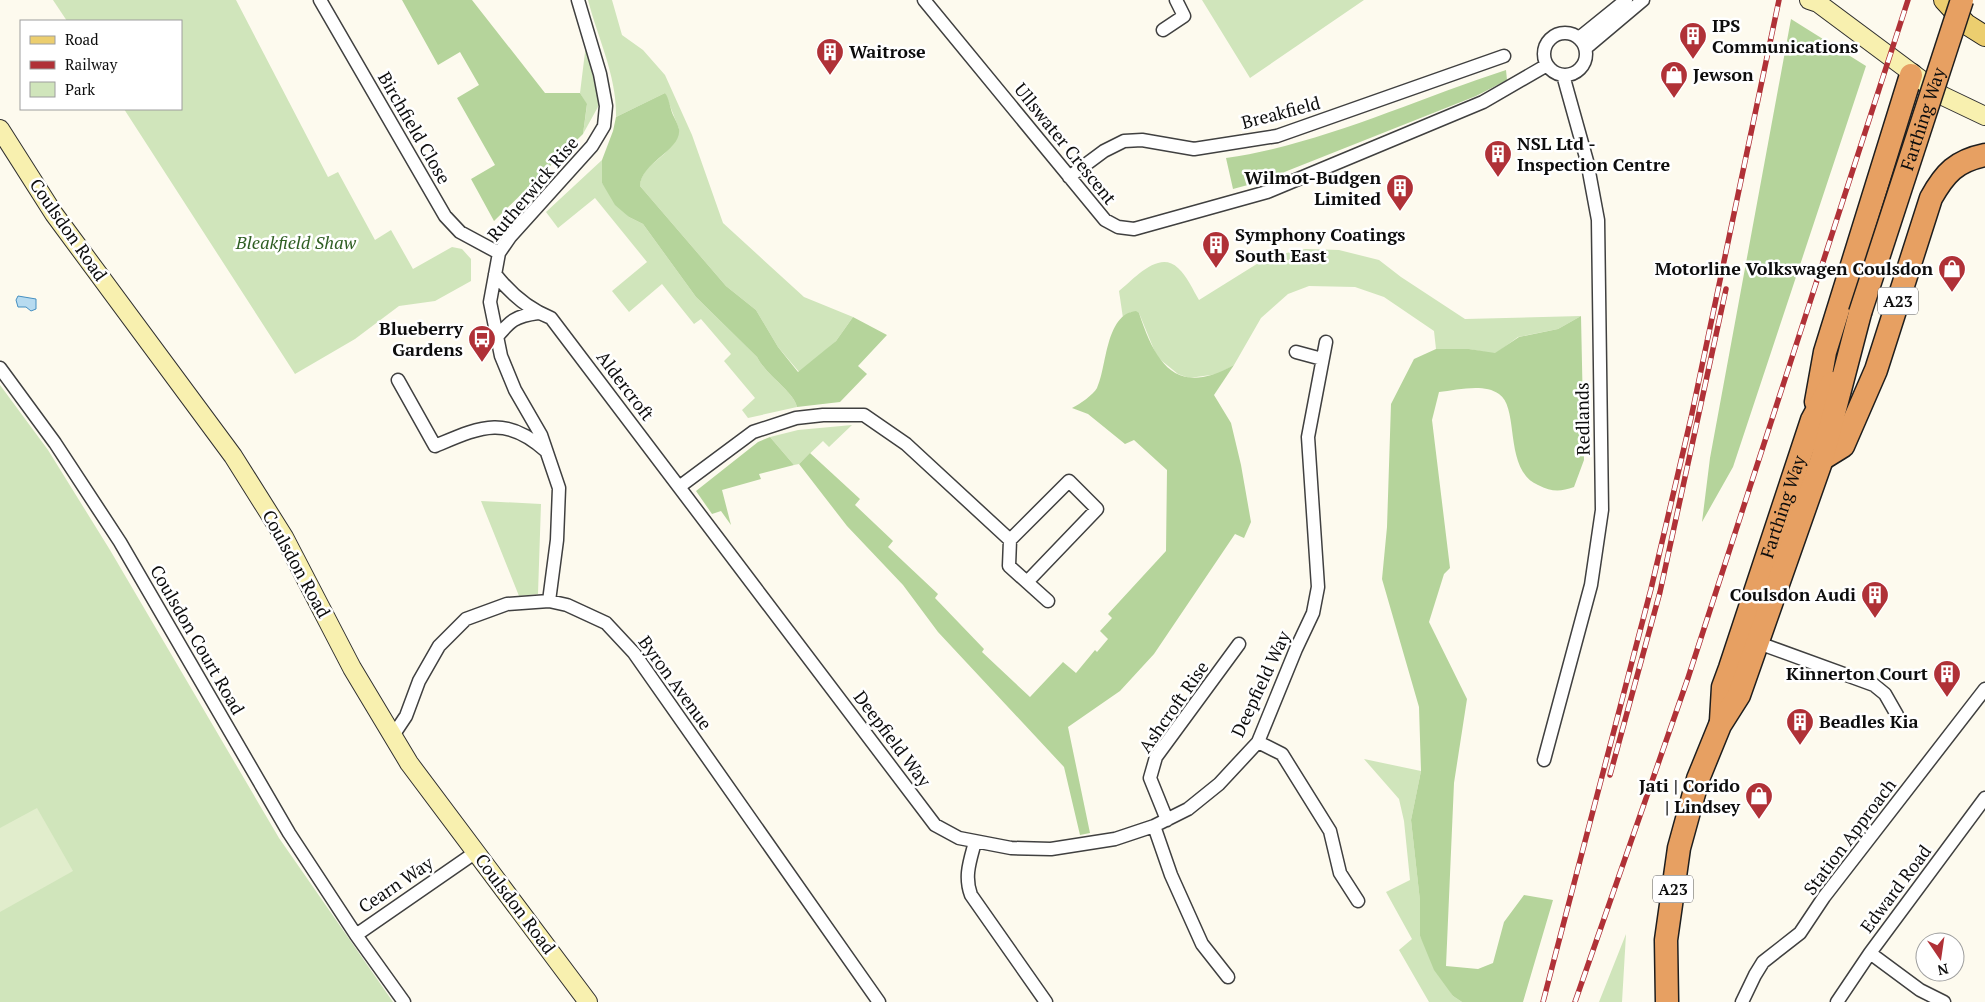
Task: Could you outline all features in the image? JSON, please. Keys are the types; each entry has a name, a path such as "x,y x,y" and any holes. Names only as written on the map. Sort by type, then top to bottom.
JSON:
{"highway":[{"name":"Farthing Way","path":"1748,640 1822,459 1860,313 1962,0"},
{"name":"A23","path":"1812,420 1825,352 1911,75"},
{"name":"A23","path":"1822,459 1843,446 1869,387 1931,198 1941,181 1954,166 1985,155"},
{"name":"Farthing Way","path":"1667,1002 1666,940 1679,848 1698,779 1720,725 1740,695 1748,640 1812,420 1848,354"}],"main road":[{"path":"1809,0 1818,3 1911,75 1944,96 1985,116"},
{"path":"1944,0 1966,24 1985,36"},
{"name":"Coulsdon Road","path":"0,129 54,214 233,456 284,537 352,668 392,737 588,1002"}],"street":[{"name":"Birchfield Close","path":"320,0 444,216 460,232 499,253"},
{"name":"Rutherwick Rise","path":"549,602 557,540 558,488 541,435 515,390 496,338 490,302 499,253 523,222 592,146 604,126 606,106 600,74 578,0"},
{"name":"Ullswater Crescent","path":"924,0 1105,220 1118,227 1134,230 1267,192 1483,102 1547,65"},
{"path":"1163,30 1184,16 1176,0"},
{"path":"1582,43 1626,0"},
{"path":"1582,43 1643,0"},
{"path":"1567,32 1582,43 1585,62 1581,68 1570,74 1563,75 1547,65 1544,52 1549,40 1560,33 1567,32"},
{"name":"Breakfield","path":"1069,177 1104,152 1124,141 1142,140 1194,148 1276,136 1504,56"},
{"name":"Redlands","path":"1544,760 1591,585 1602,510 1598,220 1587,161 1563,75"},
{"name":"Aldercroft","path":"495,274 510,292 538,313 551,318 678,487"},
{"path":"496,338 508,323 520,316 538,313"},
{"name":"Deepfield Way","path":"678,487 935,825 959,838 1011,848 1051,849 1115,839 1154,826 1188,808 1220,784 1258,742 1296,649 1313,613 1318,588 1308,437 1326,342"},
{"path":"1296,352 1322,359"},
{"name":"Coulsdon Court Road","path":"0,368 55,443 120,542 289,833 356,935"},
{"path":"398,380 435,446 474,430 494,426 508,429 532,439 547,452"},
{"path":"678,487 753,432 796,418 823,415 864,415 906,444 1010,540"},
{"path":"1027,582 1097,509 1069,482 1010,540 1009,566 1048,601"},
{"name":"Byron Avenue","path":"392,737 406,716 419,681 440,646 466,619 507,604 549,602 567,605 606,623 634,653 879,1002"},
{"path":"1748,640 1874,685 1886,694 1896,716"},
{"name":"Ashcroft Rise","path":"1167,820 1150,778 1156,757 1239,644"},
{"name":"Station Approach","path":"1742,1002 1754,975 1763,962 1800,932 1824,897 1985,689"},
{"path":"1258,742 1282,754 1330,831 1340,873 1358,901"},
{"name":"Edward Road","path":"1837,1002 1870,953 1985,798"},
{"path":"1154,826 1171,875 1202,944 1228,976"},
{"path":"975,842 967,872 967,883 971,895 1046,1002"},
{"name":"Cearn Way","path":"404,1002 356,935 476,852"},
{"path":"1870,953 1920,990 1944,1002"}],"green space":[{"name":"Bleakfield Shaw","path":"53,0 236,0 328,177 338,172 375,240 391,230 413,269 452,247 462,249 471,259 471,281 435,301 399,306 355,339 295,374 125,110 182,110 182,20 66,20"},
{"path":"402,0 472,0 545,93 580,93 587,104 583,134 494,221 471,179 495,165 457,98 479,85 460,52 438,65"},
{"path":"588,0 612,0 622,35 643,50 665,75 692,135 723,223 804,297 853,317 836,341 800,373 778,347 756,310 726,286 640,186 646,170 667,151 679,129 665,93 616,117 610,72"},
{"path":"1202,0 1364,0 1250,78"},
{"path":"1791,19 1866,66 1733,467 1702,522 1710,458"},
{"path":"586,44 599,105 583,134 587,105 580,93"},
{"path":"1506,70 1507,80 1476,96 1259,182 1233,189 1226,158 1298,143 1333,132"},
{"path":"665,93 679,127 678,136 668,150 647,170 640,186 726,286 756,310 778,347 798,372 836,341 853,317 887,335 858,366 867,374 840,402 797,407 791,395 761,364 757,357 696,297 643,224 629,217 615,205 602,183 602,160 616,117"},
{"path":"602,160 602,183 629,217 643,224 696,297 757,357 761,364 791,395 797,407 748,418 742,410 755,398 724,361 731,354 701,319 694,324 662,284 629,312 612,291 647,262 595,198 558,228 546,212"},
{"path":"1305,249 1339,250 1379,260 1401,277 1465,319 1581,316 1558,329 1518,337 1495,354 1469,349 1436,349 1434,331 1384,297 1355,287 1309,286 1288,294 1261,318 1234,365 1218,374 1189,378 1178,374 1157,357 1139,313 1131,312 1123,318 1119,291 1147,268 1155,264 1171,263 1178,268 1199,300 1268,257"},
{"path":"1136,311 1139,313 1153,348 1172,371 1183,376 1198,378 1214,374 1234,365 1214,395 1231,423 1251,522 1244,538 1235,534 1154,654 1120,691 1068,727 1090,833 1080,835 1064,767 938,632 903,585 847,526 799,464 810,453 860,499 855,505 893,541 888,547 938,594 935,598 984,649 982,652 1030,697 1063,662 1076,673 1095,650 1097,652 1108,639 1100,631 1112,618 1108,614 1166,551 1167,470 1134,440 1125,444 1088,414 1072,408 1093,394 1097,388 1109,343 1118,321 1126,314"},
{"path":"1581,316 1584,460 1574,487 1564,490 1552,490 1538,485 1527,477 1520,466 1516,453 1509,412 1505,401 1499,394 1493,391 1470,388 1439,392 1432,420 1450,568 1444,574 1429,622 1467,699 1454,783 1446,966 1478,969 1493,963 1504,922 1524,895 1553,900 1523,1002 1462,1002 1453,996 1434,970 1420,936 1420,901 1411,820 1421,771 1419,707 1382,579 1387,527 1391,404 1414,359 1436,349 1469,349 1495,353 1519,337 1558,329"},
{"path":"0,385 48,450 110,550 279,838 393,1002 0,1002"},
{"path":"852,425 829,447 823,441 799,464 794,465 770,437 798,430"},
{"path":"770,437 794,465 759,474 761,479 722,490 731,525 721,511 712,514 696,491 758,442"},
{"path":"481,501 541,504 538,594 519,596"},
{"path":"1364,759 1421,771 1411,820 1420,901 1420,936 1453,996 1462,1002 1429,1002 1399,950 1412,939 1386,892 1410,880 1404,821 1399,799"},
{"path":"37,808 73,871 0,912 0,828"},
{"path":"1626,934 1622,1002 1599,1002"}],"water":[{"path":"18,296 36,299 36,309 31,311 26,307 18,307 16,300"}],"railway":[{"path":"1543,1002 1651,589 1691,418 1779,0"},
{"path":"1575,1002 1688,678 1908,0"},
{"path":"1610,775 1660,592 1726,289"}],"place":[{"name":"IPS Communications","path":"1693,60"},
{"name":"Waitrose","path":"830,76"},
{"name":"Jewson","path":"1674,99"},
{"name":"NSL Ltd - Inspection Centre","path":"1498,178"},
{"name":"Wilmot-Budgen Limited","path":"1400,212"},
{"name":"Symphony Coatings South East","path":"1216,269"},
{"name":"Motorline Volkswagen Coulsdon","path":"1952,293"},
{"name":"Blueberry Gardens","path":"482,363"},
{"name":"Coulsdon Audi","path":"1875,619"},
{"name":"Kinnerton Court","path":"1947,698"},
{"name":"Beadles Kia","path":"1800,746"},
{"name":"Jati | Corido | Lindsey","path":"1759,820"}]}
